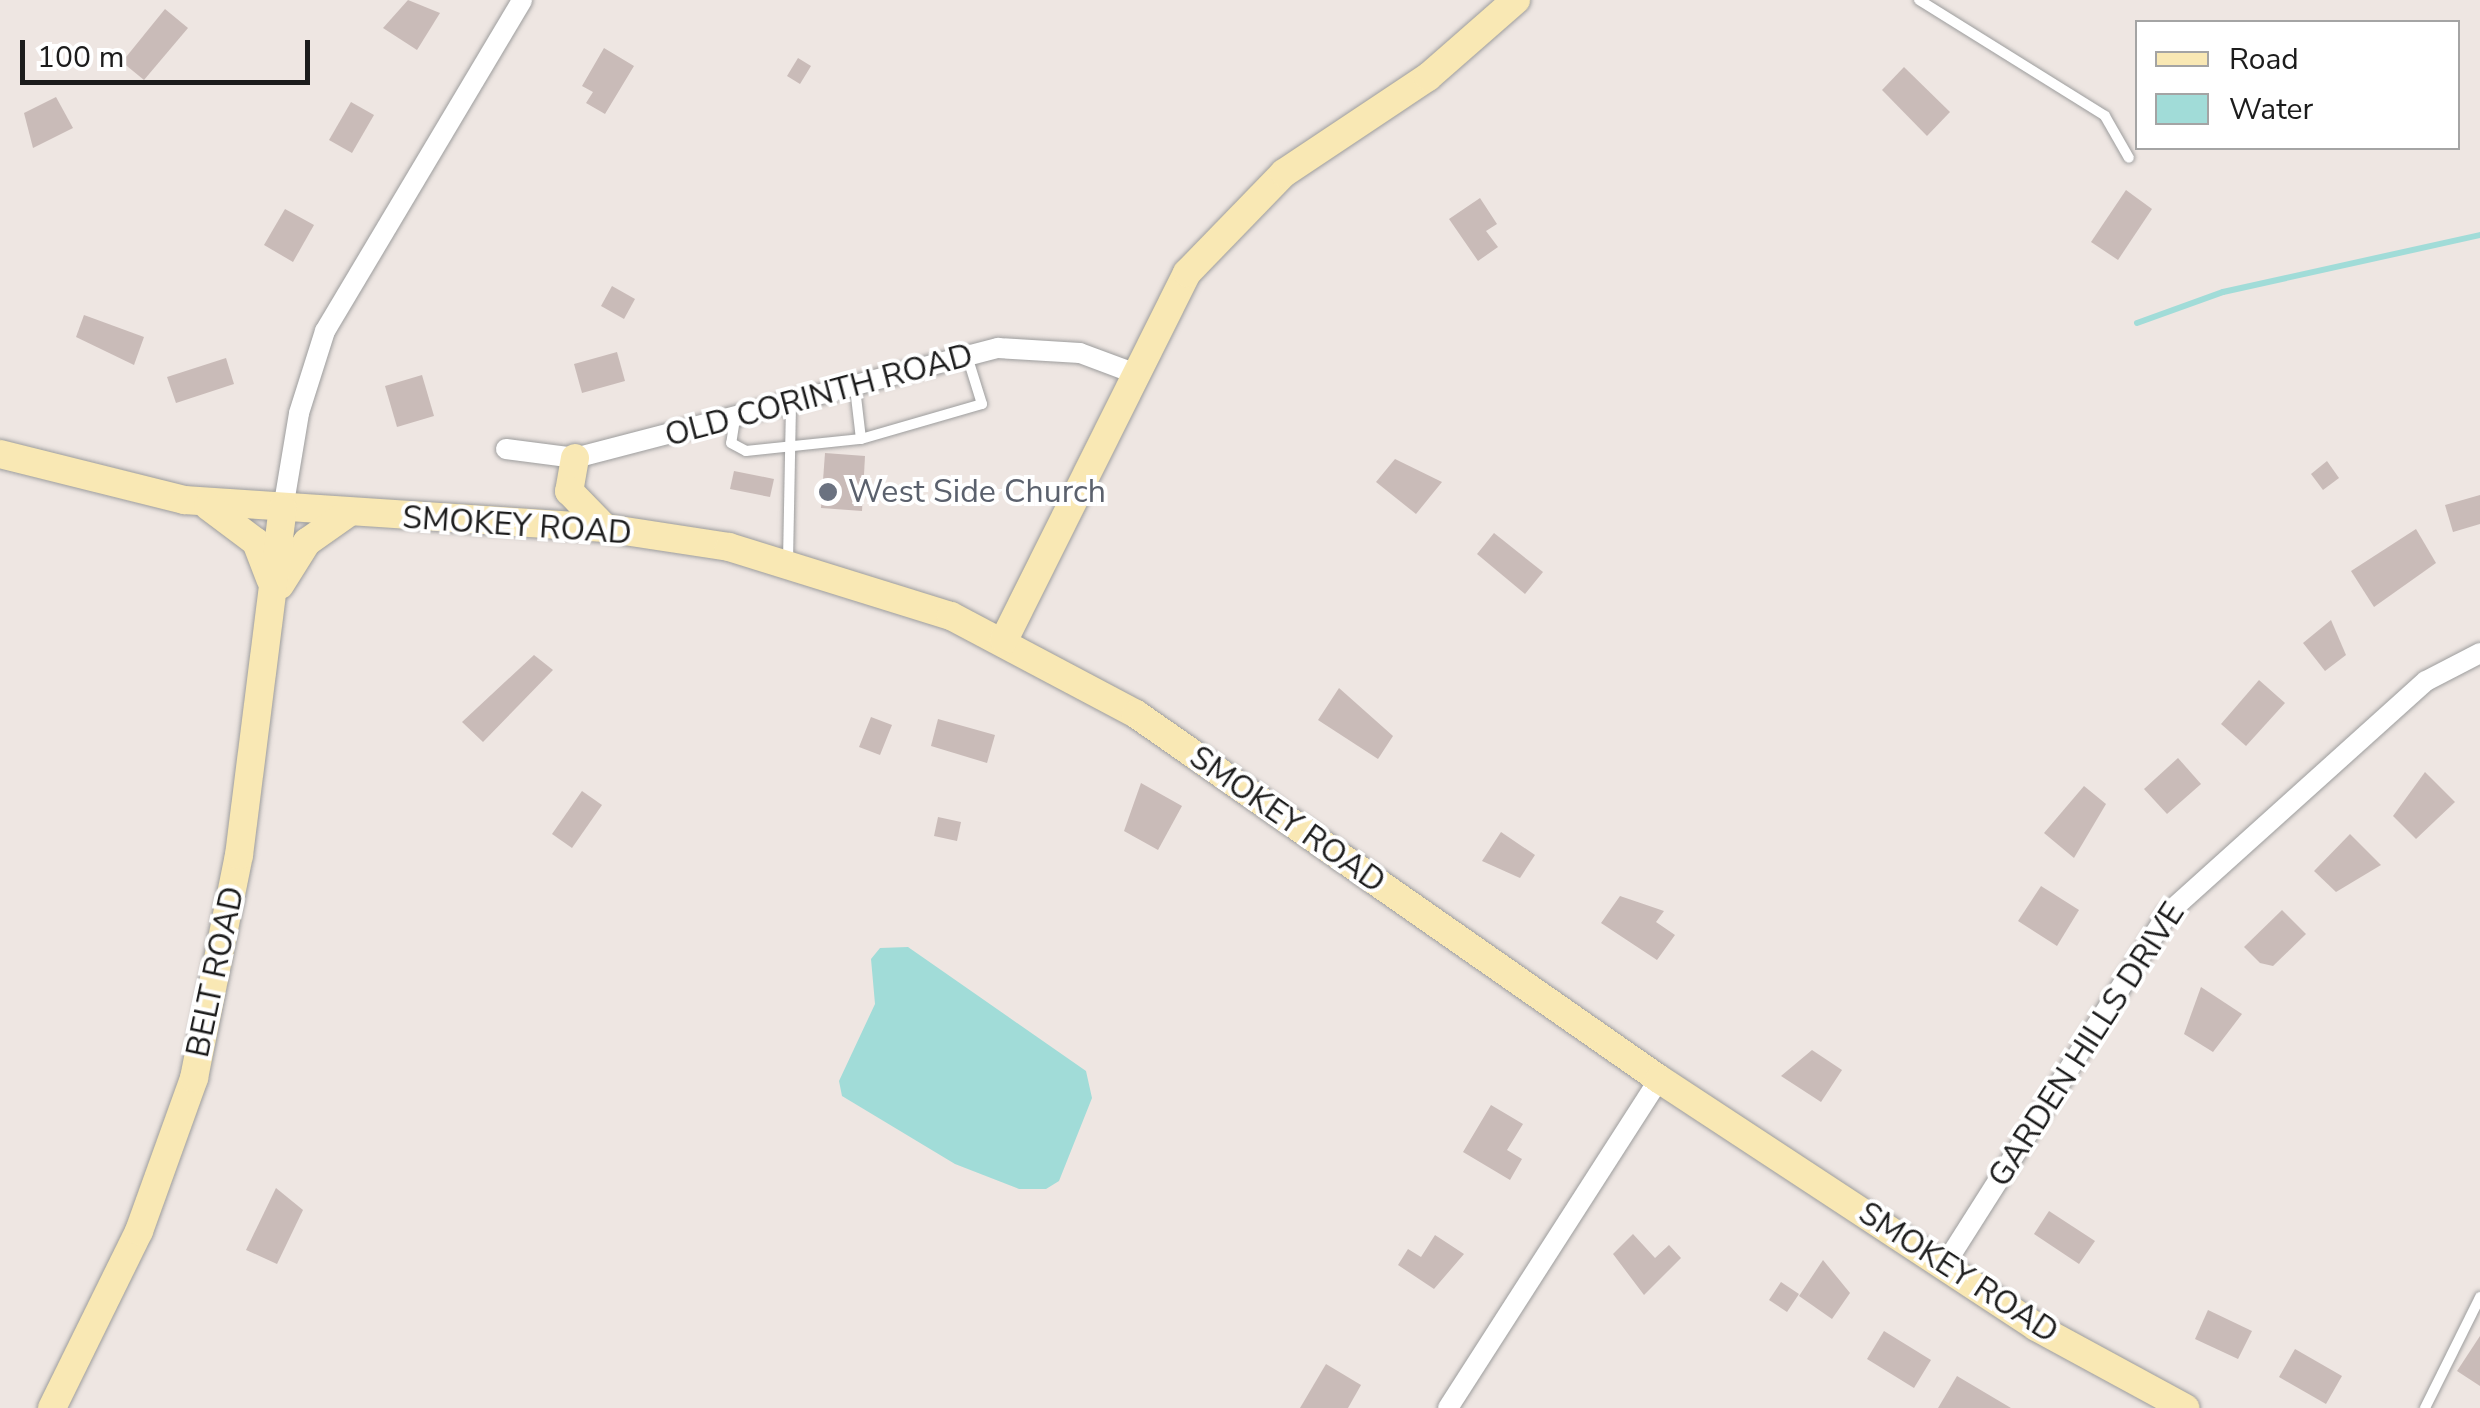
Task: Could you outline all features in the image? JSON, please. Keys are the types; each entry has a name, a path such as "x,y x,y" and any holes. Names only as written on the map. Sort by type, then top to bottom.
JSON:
{"street":[{"path":"283,510 325,331 522,0"},
{"path":"1004,640 1131,372 1186,273 1224,228 1516,0"},
{"name":"OLD CORINTH ROAD","path":"506,448 575,458 968,358 1030,347 1131,372"},
{"path":"0,454 218,509 256,542 272,600"},
{"path":"575,458 570,491 605,528"},
{"name":"SMOKEY ROAD","path":"192,500 283,510 605,528 788,562 1004,640 1136,714 1659,1079 1944,1266 2185,1408"},
{"name":"BELT ROAD","path":"52,1408 139,1231 194,1078 236,872 283,510"},
{"path":"272,600 307,542 347,514"},
{"name":"GARDEN HILLS DRIVE","path":"1944,1266 2166,914 2426,681 2480,653"},
{"path":"1448,1408 1659,1079"}],"lane":[{"path":"1919,0 2105,116 2130,158"},
{"path":"734,419 731,443 746,451 861,439 982,404 968,358"},
{"path":"855,388 861,439"},
{"path":"788,562 797,446 791,404"},
{"path":"2425,1408 2480,1297"}],"water":[{"path":"908,947 1086,1071 1092,1098 1059,1181 1046,1189 1019,1189 955,1164 842,1096 839,1081 875,1004 871,959 880,948"}],"building":[{"path":"408,0 440,13 417,50 383,28"},
{"path":"165,9 188,28 144,80 122,62"},
{"path":"604,48 634,66 605,114 586,103 593,92 582,86"},
{"path":"798,58 811,66 800,84 787,76"},
{"path":"1904,67 1950,112 1927,136 1882,90"},
{"path":"56,97 73,128 33,148 24,113"},
{"path":"351,102 374,115 352,153 329,140"},
{"path":"2126,190 2152,209 2118,260 2091,242"},
{"path":"1480,198 1497,224 1486,231 1498,247 1478,261 1449,219"},
{"path":"285,209 314,225 293,262 264,245"},
{"path":"612,286 635,299 624,319 601,306"},
{"path":"84,315 144,337 134,365 76,337"},
{"path":"617,352 625,381 582,393 574,364"},
{"path":"226,358 234,384 176,403 167,377"},
{"path":"422,375 434,416 397,427 385,386"},
{"path":"825,453 865,456 862,511 821,508"},
{"path":"1395,459 1442,482 1416,514 1376,482"},
{"path":"2327,461 2339,478 2323,490 2311,474"},
{"path":"734,471 774,479 770,497 730,489"},
{"path":"2480,495 2480,524 2453,532 2445,505"},
{"path":"2416,529 2436,563 2374,607 2351,571"},
{"path":"1494,533 1543,572 1525,594 1477,554"},
{"path":"2331,620 2346,655 2325,671 2303,643"},
{"path":"534,655 553,670 483,742 462,722"},
{"path":"2259,680 2285,703 2246,746 2221,724"},
{"path":"1339,688 1393,736 1378,759 1318,720"},
{"path":"871,717 892,725 880,755 859,747"},
{"path":"938,719 995,735 987,763 931,746"},
{"path":"2178,758 2201,784 2167,814 2144,789"},
{"path":"2425,772 2455,802 2416,839 2393,816"},
{"path":"1141,783 1182,806 1158,850 1124,831"},
{"path":"2084,786 2106,804 2074,858 2044,833"},
{"path":"582,791 602,805 572,848 552,834"},
{"path":"938,817 961,822 957,841 934,836"},
{"path":"1501,832 1535,855 1520,878 1482,861"},
{"path":"2350,834 2381,865 2336,892 2314,871"},
{"path":"2041,886 2079,910 2057,946 2018,921"},
{"path":"1620,896 1664,911 1656,922 1675,935 1657,960 1601,923"},
{"path":"2282,910 2306,934 2273,966 2260,963 2244,947"},
{"path":"2201,987 2242,1014 2213,1052 2184,1034"},
{"path":"1812,1050 1842,1070 1821,1102 1781,1076"},
{"path":"1491,1105 1523,1124 1507,1150 1522,1159 1510,1180 1463,1152"},
{"path":"276,1188 303,1210 277,1264 246,1250"},
{"path":"2049,1211 2095,1241 2079,1264 2034,1234"},
{"path":"1633,1234 1655,1258 1669,1245 1681,1258 1644,1295 1613,1254"},
{"path":"1435,1235 1464,1254 1434,1289 1398,1265 1408,1249 1421,1257"},
{"path":"1823,1260 1850,1293 1832,1319 1799,1296"},
{"path":"1781,1282 1799,1294 1787,1312 1769,1300"},
{"path":"2208,1310 2252,1331 2238,1359 2195,1339"},
{"path":"1884,1331 1931,1360 1914,1388 1867,1359"},
{"path":"2480,1336 2480,1386 2457,1371"},
{"path":"2295,1349 2342,1376 2326,1404 2279,1377"},
{"path":"1326,1364 1361,1385 1348,1408 1300,1408"},
{"path":"1957,1376 2011,1408 1938,1408"}],"waterway":[{"path":"2137,323 2223,292 2480,235"}],"place":[{"name":"West Side Church","path":"828,492"}]}
